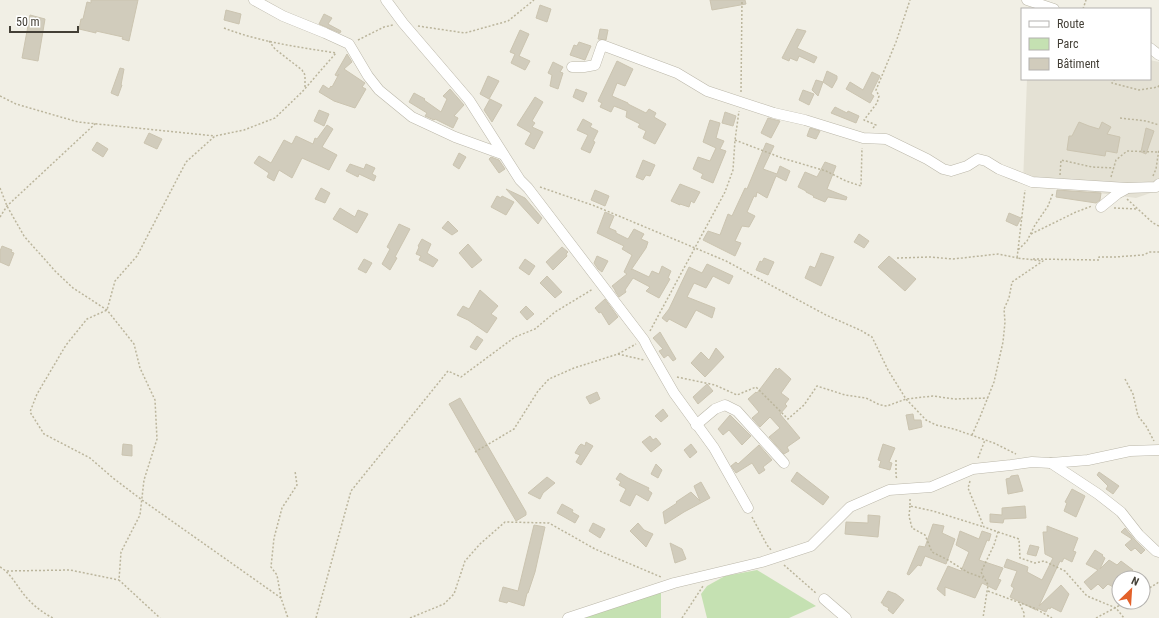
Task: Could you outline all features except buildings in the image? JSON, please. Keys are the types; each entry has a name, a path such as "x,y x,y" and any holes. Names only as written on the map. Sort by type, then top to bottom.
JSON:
{"street":[{"path":"254,0 283,16 349,44 368,76 379,90 412,117 455,137 502,154"},
{"path":"386,0 403,23 469,100 502,154 520,180 528,188 644,340 696,426 714,448 748,508"},
{"path":"1027,0 1051,8"},
{"path":"572,68 584,68 595,65 602,45 677,73 707,91 740,102 863,138 886,139 943,169 951,171 967,166 978,159 986,161 999,169 1032,182 1105,187 1123,191 1156,187 1159,184"},
{"path":"1151,49 1159,55"},
{"path":"1101,207 1123,191"},
{"path":"696,426 714,409 725,405 738,411 784,463"},
{"path":"568,618 674,583 762,562 811,546 850,507 889,490 931,487 973,469 1011,466 1032,462 1051,463 1088,460 1130,451 1158,450"},
{"path":"1051,463 1098,494 1121,512 1139,535 1159,552"},
{"path":"824,599 846,618"}],"path":[{"path":"419,26 465,33 508,21 534,0"},
{"path":"476,452 514,429 538,390 549,379 574,368 618,354 644,340 696,248 725,192 733,170 734,140 740,102 742,0"},
{"path":"734,140 782,158 826,171 846,181 862,186 863,138 876,125 864,120 877,103 879,96 876,90 896,42 910,0"},
{"path":"349,44 384,27 403,23"},
{"path":"0,96 16,104 78,122 215,136 244,130 275,118 305,89 336,53 269,42 245,36 224,28"},
{"path":"269,42 275,49 302,70 305,75 305,89"},
{"path":"1114,80 1112,83 1139,90 1158,87 1159,84"},
{"path":"1120,118 1146,121 1159,125"},
{"path":"0,217 7,206 96,123"},
{"path":"215,136 186,162 137,256 116,281 107,310 87,319 66,345 37,394 30,412 44,434 90,458 142,500 281,598"},
{"path":"1147,187 1156,169 1159,149"},
{"path":"1105,187 1108,186 1110,182 1116,160 1127,151 1158,152"},
{"path":"1018,250 1027,241 1048,206 1053,194 1061,160 1092,167 1114,168"},
{"path":"1017,258 1027,180"},
{"path":"534,185 595,206 726,261 826,315 860,330 872,337 888,370 906,399 926,420 936,425 954,429 985,440 1032,462"},
{"path":"0,188 7,206 24,236 55,271 73,288 107,310 134,344 140,368 154,400 157,439 144,480 140,515 121,552 119,580"},
{"path":"1123,191 1138,209 1153,223 1159,226"},
{"path":"1030,234 1090,206 1138,209"},
{"path":"1017,258 1099,260 1099,257 1143,255 1150,252 1159,252"},
{"path":"897,258 930,257 952,259 998,254 1043,261 1012,282 1009,298 1004,309 1005,322 1000,361 988,398 972,435"},
{"path":"316,618 352,491 448,371 461,377 515,337 535,329 556,312 602,284"},
{"path":"618,354 657,363"},
{"path":"665,377 674,376 715,385 737,395 756,388 788,419 804,405 817,386 846,395 866,398 880,405 887,406 906,399 933,396 954,399 988,398"},
{"path":"1125,379 1133,394 1138,416 1146,426 1158,450"},
{"path":"984,527 968,488 973,469 985,440"},
{"path":"896,460 896,476 905,489 910,506 909,516 912,528 925,535 932,552 967,572 984,578"},
{"path":"288,618 281,598 277,575 271,567 274,538 282,508 297,485 295,471"},
{"path":"910,506 934,511 1019,539 1020,558 1035,563 1044,561 1065,571 1087,596 1111,606"},
{"path":"410,618 444,604 454,594 465,561 480,544 505,522 549,522 595,550 674,583"},
{"path":"983,618 988,585 981,572 994,545 998,532"},
{"path":"0,567 7,572 26,598 42,613 53,618"},
{"path":"7,572 70,570 119,580 160,618"},
{"path":"682,618 711,574"},
{"path":"988,591 1034,608 1052,618"},
{"path":"1020,604 1024,613 1024,618"},
{"path":"1096,618 1112,610"},
{"path":"1118,610 1124,618"}],"shaded area":[{"path":"1151,60 1159,62 1159,190 1136,198 1023,183 1027,80 1151,80"}],"green space":[{"path":"757,570 816,606 789,618 707,618 701,594 707,586 725,576"},
{"path":"661,586 661,618 568,618"}]}
